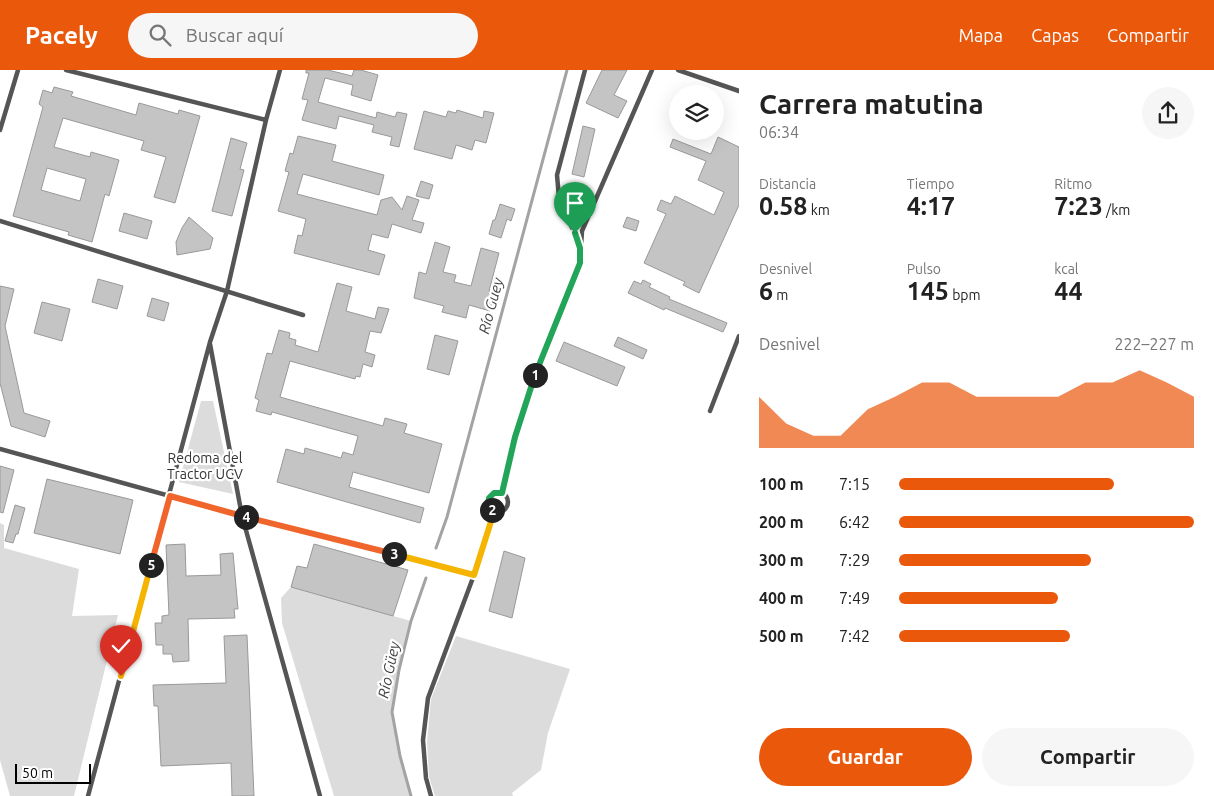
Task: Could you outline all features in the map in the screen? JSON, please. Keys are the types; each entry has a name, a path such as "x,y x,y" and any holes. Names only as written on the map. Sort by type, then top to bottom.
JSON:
{"lane":[{"path":"0,130 18,70"},
{"path":"66,70 266,120"},
{"path":"88,796 210,342 227,291 266,120 280,70"},
{"path":"580,248 559,198 557,176 585,70"},
{"path":"502,493 529,389 580,263 582,231 652,70"},
{"path":"678,70 739,91"},
{"path":"0,222 303,315"},
{"path":"710,411 739,336"},
{"path":"210,342 242,516 320,796"},
{"path":"0,449 242,516 474,575"},
{"path":"494,493 502,493 508,499 508,507 502,512 494,512 488,506 489,498 494,493"},
{"path":"431,796 426,778 423,740 428,698 474,575 494,512"}],"green space":[{"name":"Redoma del Tractor UCV","path":"201,401 213,401 233,494 179,482"},
{"path":"0,523 4,525 4,548 79,569 72,616 118,615 74,796 10,796 0,760"},
{"path":"291,587 411,621 399,670 392,712 400,756 411,796 334,796 282,623 281,598"},
{"path":"456,636 570,669 548,733 541,770 512,793 513,796 435,796 429,777 427,741 431,699"}],"building":[{"path":"306,70 328,70 352,76 354,70 361,70 378,75 371,101 351,95 353,85 325,78 318,102 376,118 377,112 395,117 397,112 407,114 399,147 390,145 392,137 372,132 374,125 339,116 336,129 302,120 308,100 302,99 309,73 306,73"},
{"path":"602,70 627,70 614,95 627,101 618,118 586,103"},
{"path":"54,87 73,92 71,96 136,115 139,103 178,114 179,110 200,116 175,203 154,197 166,157 141,150 144,141 63,118 54,147 90,157 91,152 119,160 109,196 105,194 92,242 68,235 69,232 13,216 43,107 39,104 43,90 52,93","holes":["47,168 86,179 80,201 41,190"]},
{"path":"457,110 483,118 484,111 494,113 486,143 475,140 472,150 456,145 452,159 414,149 424,111 446,117 448,111 456,113"},
{"path":"583,126 595,129 584,177 572,174"},
{"path":"298,136 336,145 332,161 384,175 379,195 303,174 297,194 377,215 381,200 392,197 402,210 407,196 419,200 412,220 424,223 421,233 392,224 388,238 372,234 368,250 385,255 379,275 294,253 298,235 302,236 306,219 278,211 289,172 285,171 290,153 293,154"},
{"path":"231,138 247,143 240,169 244,170 232,216 212,211"},
{"path":"673,140 711,154 717,140 724,140 739,147 739,205 699,293 683,285 685,282 644,263 666,214 657,210 661,200 671,204 675,196 714,215 724,192 698,180 706,161 670,147"},
{"path":"421,181 433,185 429,199 416,196"},
{"path":"500,204 515,209 511,221 507,219 501,238 489,234"},
{"path":"124,213 152,221 147,239 119,231"},
{"path":"189,217 213,238 210,249 177,255 176,242"},
{"path":"627,217 639,221 636,231 623,227"},
{"path":"435,242 450,247 443,272 456,275 454,282 471,286 481,248 499,253 489,291 495,292 490,311 469,305 466,318 442,312 444,306 414,298 419,272 426,274"},
{"path":"98,279 123,286 117,309 92,302"},
{"path":"643,280 651,284 649,287 670,297 669,299 727,323 723,332 665,308 664,310 628,293 634,281 641,284"},
{"path":"337,283 352,287 346,311 375,319 378,307 389,309 381,333 370,331 365,352 375,355 372,367 363,364 360,377 356,376 355,379 290,361 280,397 383,426 385,418 407,424 404,433 442,444 429,493 353,472 349,487 424,508 420,523 277,482 286,449 304,454 305,448 341,458 343,452 353,455 358,436 272,412 271,415 256,411 259,400 255,398 267,353 272,354 279,330 290,333 289,338 296,340 295,345 318,352"},
{"path":"0,286 14,289 5,326 24,413 50,421 45,437 11,426 0,383"},
{"path":"152,298 169,303 164,321 147,316"},
{"path":"42,302 70,309 62,341 34,333"},
{"path":"435,335 458,341 449,375 427,369"},
{"path":"618,337 647,350 643,359 614,346"},
{"path":"564,342 625,367 617,386 556,361"},
{"path":"0,466 14,470 3,513 0,512"},
{"path":"47,479 133,500 120,554 34,533"},
{"path":"15,505 25,508 18,534 16,534 13,543 5,541"},
{"path":"185,544 186,576 221,575 220,554 233,553 238,609 234,609 235,618 188,619 189,661 173,662 172,654 163,654 163,645 156,645 155,623 162,623 162,616 169,615 166,545"},
{"path":"314,544 408,570 393,616 291,587 297,566 307,568"},
{"path":"504,551 525,558 512,618 489,611"},
{"path":"247,635 254,796 232,796 231,763 161,766 158,706 154,706 153,685 226,683 224,636"}],"waterway":[{"name":"Río Guey","path":"436,548 447,517 567,70"},
{"name":"Río Güey","path":"411,796 400,756 392,712 399,670 411,621 426,578"}],"route":[{"path":"121,676 170,496 474,575 494,512 488,506 489,498 494,493 502,493 529,389 580,263 580,248 575,233"}]}
